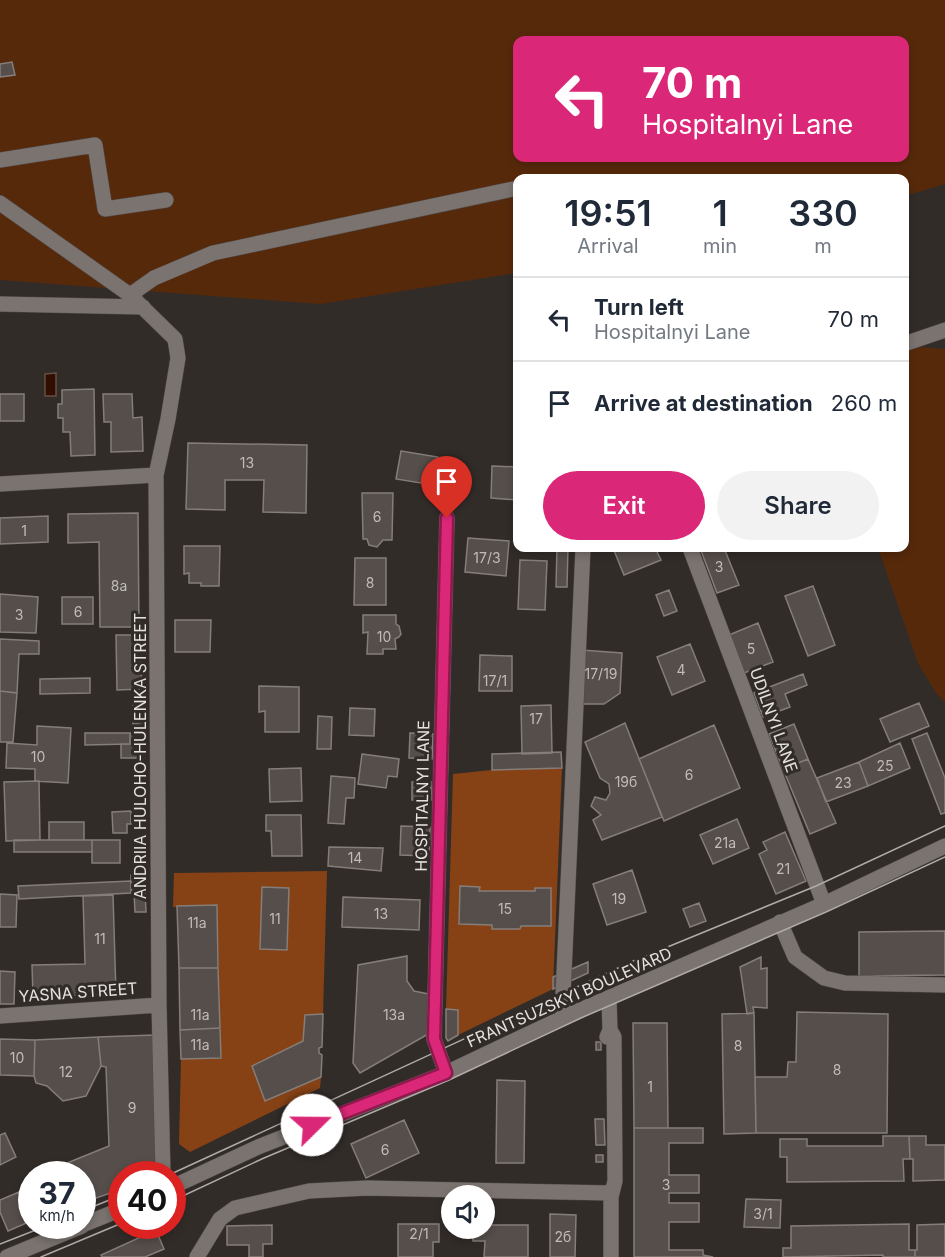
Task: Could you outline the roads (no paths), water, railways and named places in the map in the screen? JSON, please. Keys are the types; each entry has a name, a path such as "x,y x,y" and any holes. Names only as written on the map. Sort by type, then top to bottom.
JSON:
{"street":[{"path":"0,160 95,145 105,209 166,200"},
{"path":"130,295 154,278 213,253 513,189"},
{"path":"0,202 130,295 143,307"},
{"path":"0,304 143,307"},
{"name":"ANDRIIA HULOHO-HULENKA STREET","path":"143,307 175,339 178,358 156,475 150,728 163,1161"},
{"path":"909,342 945,330"},
{"path":"0,484 156,475"},
{"name":"HOSPITALNYI LANE","path":"446,1073 434,1039 447,518"},
{"path":"562,1018 583,552"},
{"name":"UDILNYI LANE","path":"692,552 824,904"},
{"name":"FRANTSUZSKYI BOULEVARD","path":"186,1180 258,1147 446,1073 562,1018 824,904 945,846"},
{"path":"780,922 795,957 824,978 845,983 945,985"},
{"path":"609,999 608,1181 611,1193 611,1257"},
{"name":"YASNA STREET","path":"0,1016 159,1005"},
{"path":"197,1257 220,1219 235,1208 309,1191 367,1188 611,1193"},
{"path":"7,1257 51,1239"}],"tram line":[{"path":"186,1167 631,962 816,886 945,826"},
{"path":"186,1194 264,1158 449,1080 581,1018 826,912 945,857"},
{"path":"96,1205 108,1201"},
{"path":"41,1257 108,1229"},
{"path":"0,1244 18,1237"}]}
